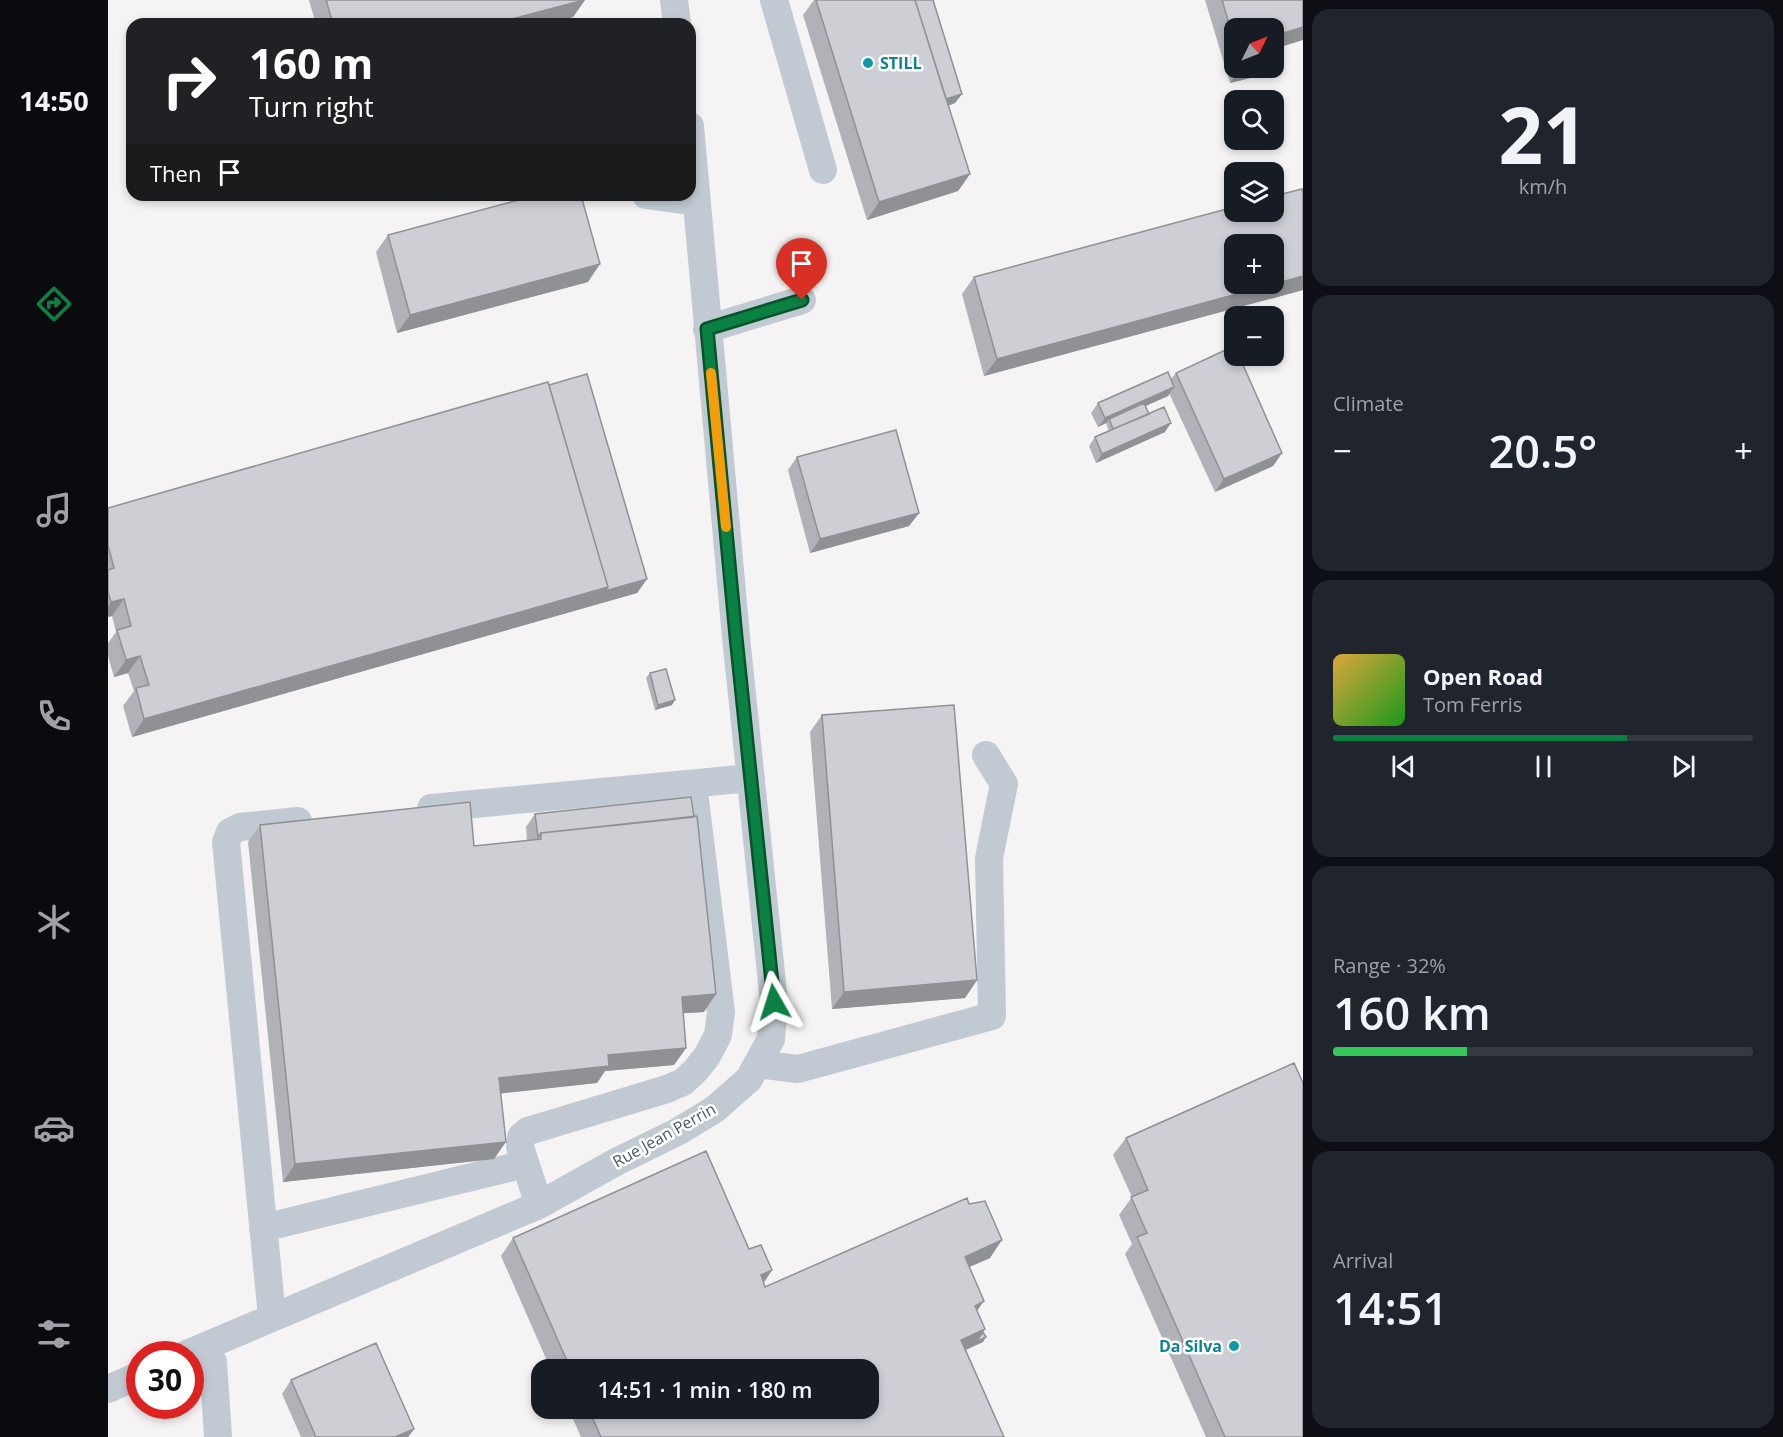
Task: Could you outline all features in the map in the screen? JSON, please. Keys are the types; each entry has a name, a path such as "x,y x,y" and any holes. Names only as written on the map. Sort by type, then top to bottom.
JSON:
{"street":[{"path":"674,0 676,18"},
{"path":"774,0 823,170"},
{"name":"Rue Jean Perrin","path":"204,1347 539,1205 616,1162 679,1131 715,1109 749,1079 771,1039 774,1002 707,329 696,191"},
{"path":"690,201 697,202"},
{"path":"707,329 802,300"},
{"path":"757,1064 798,1069 992,1016 989,858 1004,784 986,755"},
{"path":"407,811 751,778"},
{"path":"539,1205 520,1147 521,1137 528,1131 667,1089 683,1082 707,1056 718,1035 721,1012 693,784"},
{"path":"272,1317 226,842 230,832 240,827 324,819"},
{"path":"263,1228 525,1164"},
{"path":"204,1356 213,1362 218,1437"},
{"path":"108,1389 126,1381"}],"building":[{"path":"326,0 584,0 516,18 331,18"},
{"name":"STILL","path":"816,0 915,0 970,174 879,202"},
{"path":"915,0 933,0 962,94 946,99"},
{"path":"1222,0 1303,0 1303,27 1284,33 1284,18 1227,18"},
{"path":"1302,189 1303,276 1284,281 1284,234 1224,234 1224,294 1237,294 997,359 974,277 1224,210 1224,222 1284,222 1284,194"},
{"path":"515,201 583,201 600,264 410,315 388,235"},
{"path":"1224,351 1224,366 1243,366 1282,453 1224,479 1176,373"},
{"path":"1168,372 1174,387 1105,418 1098,403"},
{"path":"587,374 647,579 605,591 608,587 549,385"},
{"path":"548,382 608,587 144,719 136,688 149,685 140,656 126,660 117,630 131,626 124,599 111,602 108,592 108,570 114,568 108,545 108,508"},
{"path":"1144,403 1149,414 1113,429 1109,419"},
{"path":"1164,407 1171,423 1102,454 1095,437"},
{"path":"896,430 919,513 820,539 797,457"},
{"path":"666,669 675,700 658,705 650,673"},
{"path":"954,705 977,980 844,992 822,715"},
{"path":"691,797 694,817 541,833 538,837 535,814"},
{"path":"470,802 474,846 541,839 541,833 697,816 716,994 682,997 686,1048 608,1055 609,1066 499,1078 506,1142 295,1164 260,825"},
{"name":"Da Silva","path":"1294,1063 1303,1083 1303,1437 1225,1437 1137,1237 1147,1233 1131,1197 1148,1190 1126,1138"},
{"path":"706,1151 749,1249 761,1245 772,1270 761,1275 765,1287 967,1198 969,1204 985,1201 1002,1240 965,1257 984,1301 975,1306 985,1329 961,1340 1004,1437 601,1437 593,1419 879,1419 879,1359 566,1359 513,1238"},
{"path":"983,1332 986,1337 976,1342"},
{"path":"376,1343 414,1429 395,1437 316,1437 291,1380"}],"slow traffic":[{"path":"711,373 726,527"}],"place":[{"name":"STILL","path":"868,63"},
{"name":"Da Silva","path":"1234,1346"}],"route":[{"path":"774,1002 707,329 802,300"}]}
